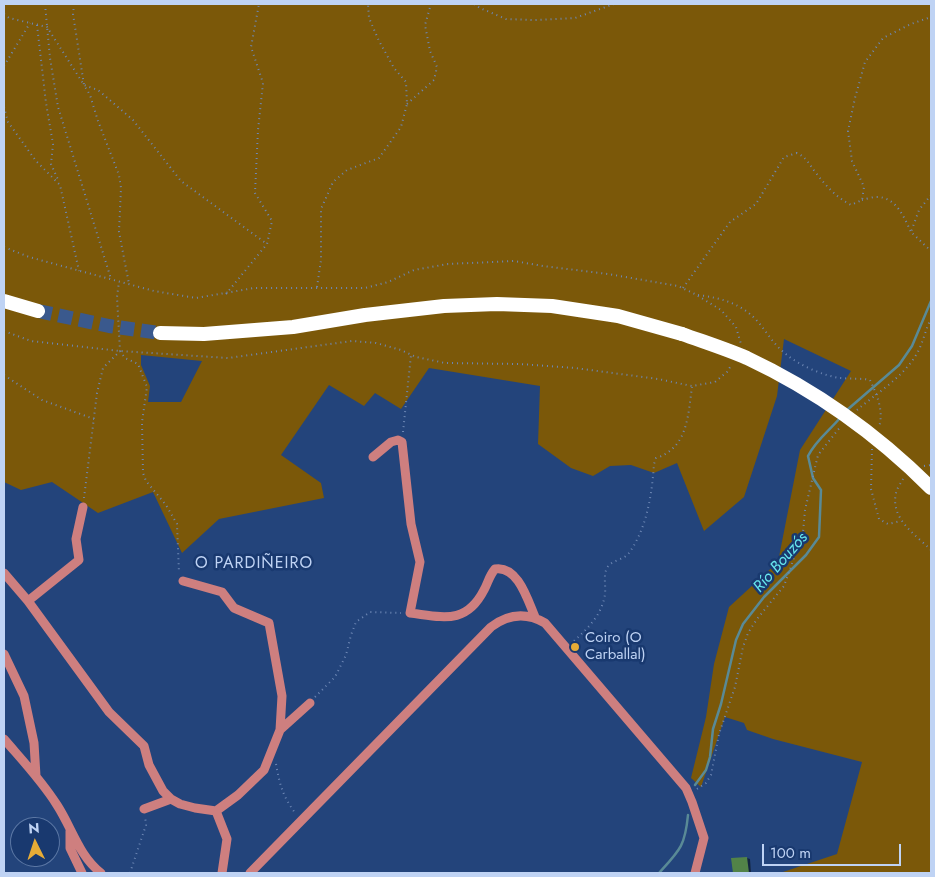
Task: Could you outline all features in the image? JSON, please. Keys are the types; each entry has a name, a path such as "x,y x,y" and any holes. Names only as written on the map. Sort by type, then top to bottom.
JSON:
{"highway":[{"path":"4,301 38,312"},
{"path":"160,333 204,334 293,327 435,307 497,304 552,306 618,316 682,334 746,358 785,378 846,415 904,460 931,488"}],"street":[{"path":"374,457 391,442 398,440 402,442 411,524 420,562 410,613 445,617 463,615 479,600 494,570 501,568 518,580 536,618"},
{"path":"28,601 79,560 76,539 83,507"},
{"path":"4,573 28,601 109,712 144,746 148,765 163,791 171,799 195,808 216,811 264,770 280,730 282,696 269,623 234,608 222,592 183,581"},
{"path":"250,873 491,627 507,617 517,615 536,618 544,623 686,788 704,838 695,873"},
{"path":"4,654 24,696 34,743 36,776"},
{"path":"280,730 310,703"},
{"path":"4,738 58,806 90,865 101,873"},
{"path":"144,809 171,799"},
{"path":"216,811 227,838 222,873"},
{"path":"70,829 70,848 82,873"}],"path":[{"path":"45,4 50,58 58,107 112,280"},
{"path":"74,4 73,14 84,86"},
{"path":"226,294 267,244 272,221 255,193 258,130 263,83 251,47 258,4"},
{"path":"317,287 321,260 320,209 333,182 347,170 379,158 401,128 407,104 406,82 394,68 379,41 369,18 368,4"},
{"path":"407,104 434,80 437,66 430,51 425,24 431,4"},
{"path":"474,4 506,19 534,20 576,18 614,4"},
{"path":"4,14 9,18 47,27 90,95 119,175 121,188 120,232 129,284"},
{"path":"862,200 864,187 852,161 848,132 866,62 883,38 911,24 931,17"},
{"path":"4,66 30,23"},
{"path":"37,25 46,103 54,144 51,164 60,185 79,271"},
{"path":"84,86 98,90 133,120 181,181 267,244"},
{"path":"4,108 8,122 36,161 60,185"},
{"path":"683,288 730,222 756,204 784,157 797,153 806,158 828,187 840,199 851,205 862,200 878,197 893,202 902,213 911,232 931,251"},
{"path":"911,232 919,210 931,195"},
{"path":"4,247 29,257 119,282 154,291 196,298 254,288 365,288 388,282 414,270 448,264 514,261 571,269 683,288 721,310 736,327 741,343 738,351"},
{"path":"119,282 117,298 120,351 125,358 138,364 147,387 142,422 143,473 146,482 166,505 178,524 180,568 178,578 183,581"},
{"path":"695,294 720,298 743,308 758,322 770,339 787,356 830,376 870,380 877,394 882,418 876,435"},
{"path":"855,413 905,369 917,354 931,319"},
{"path":"4,331 31,341 120,351 228,358 352,341 376,343 412,355 445,363 520,364 575,368 658,379 692,386 715,382 727,372 736,359"},
{"path":"83,507 97,393 103,368 120,351"},
{"path":"402,442 412,355"},
{"path":"4,375 42,400 94,419"},
{"path":"566,648 589,627 600,612 605,594 606,571 609,564 628,555 636,542 647,513 656,458 667,455 678,443 685,430 692,386"},
{"path":"688,793 706,782 711,775 719,734 734,687 743,647 757,619 784,586 804,532 804,510 818,455 843,424"},
{"path":"874,443 871,451 870,467 874,506 879,519 888,524 901,521"},
{"path":"919,466 931,465"},
{"path":"904,478 896,493 896,506 901,521 931,550"},
{"path":"310,703 334,677 346,655 356,622 370,612 410,613"},
{"path":"273,747 280,788 294,811"},
{"path":"130,873 146,826 144,809"}],"shaded area":[{"path":"4,4 931,4 931,873 780,873 837,854 862,762 773,739 747,730 744,723 725,717 701,787 691,778 706,717 714,664 729,607 778,562 800,450 851,371 784,339 777,396 744,497 704,531 677,463 654,473 631,465 610,466 593,476 571,468 538,444 540,386 429,368 401,409 375,393 364,406 329,385 281,455 321,483 324,498 219,519 182,553 153,492 98,513 52,482 21,490 4,482","holes":["141,355 202,361 181,402 148,402 150,386 141,365"]}],"building":[{"path":"747,857 749,873 733,873 731,858"}],"waterway":[{"name":"Río Bouzós","path":"847,410 899,365 912,346 931,301"},
{"name":"Río Bouzós","path":"695,785 706,770 710,757 713,729 736,640 743,624 764,597 806,555 819,537 821,490 813,478 808,456 819,440 840,418"},
{"name":"Río Bouzós","path":"659,873 680,847 685,834 688,815"}],"tunnel":[{"path":"38,311 109,326 160,333"}],"place":[{"name":"Coiro (O Carballal)","path":"575,647"}],"district":[{"name":"O PARDIÑEIRO","path":"254,564"}]}
